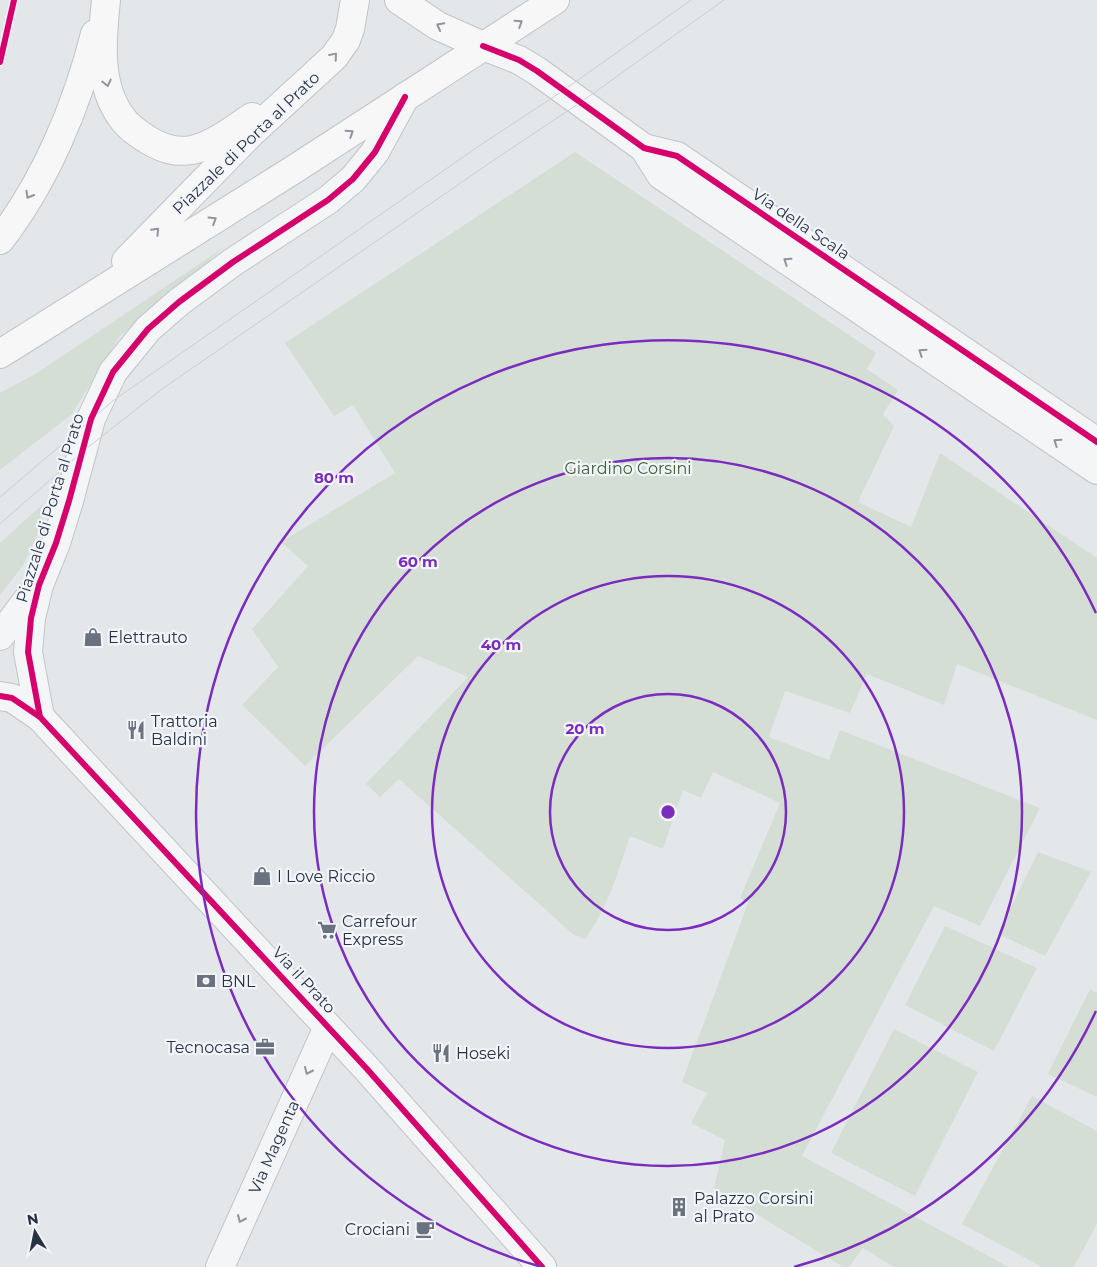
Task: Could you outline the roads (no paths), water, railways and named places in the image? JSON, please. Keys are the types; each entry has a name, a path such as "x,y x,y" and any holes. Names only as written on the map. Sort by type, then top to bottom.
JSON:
{"main road":[{"path":"105,0 104,69 112,100 122,119 156,145 166,149 192,150 219,138 314,75"},
{"path":"0,240 10,228 30,194 61,132 83,78 105,0"},
{"name":"Piazzale di Porta al Prato","path":"68,311 133,255 250,134 334,57 346,40 353,17 355,0"},
{"path":"399,0 438,26 483,46"},
{"path":"0,354 293,170 555,0"}],"street":[{"name":"Via della Scala","path":"483,46 519,60 537,71 644,148 677,156 1097,442"},
{"name":"Piazzale di Porta al Prato","path":"40,717 28,652 29,629 39,585 70,501 91,419 113,372 148,329 205,281 339,192 367,163 405,97"},
{"name":"Via della Scala","path":"644,148 661,176 1097,470"},
{"name":"Piazzale di Porta al Prato","path":"0,636 39,585"},
{"path":"0,696 12,698 40,717"},
{"name":"Via il Prato","path":"40,717 328,1027 542,1267"},
{"name":"Via Magenta","path":"220,1267 328,1027"}],"tram line":[{"path":"0,497 114,400 479,146 564,90 691,0"},
{"path":"0,524 82,452 162,389 581,102 724,0"}],"place":[{"name":"Elettrauto","path":"93,637"},
{"name":"Trattoria Baldini","path":"136,730"},
{"name":"I Love Riccio","path":"262,876"},
{"name":"Carrefour Express","path":"327,930"},
{"name":"BNL","path":"206,981"},
{"name":"Tecnocasa","path":"265,1047"},
{"name":"Hoseki","path":"441,1053"},
{"name":"Palazzo Corsini al Prato","path":"679,1207"},
{"name":"Crociani","path":"425,1229"}],"park label":[{"name":"Giardino Corsini","path":"628,468"}]}
